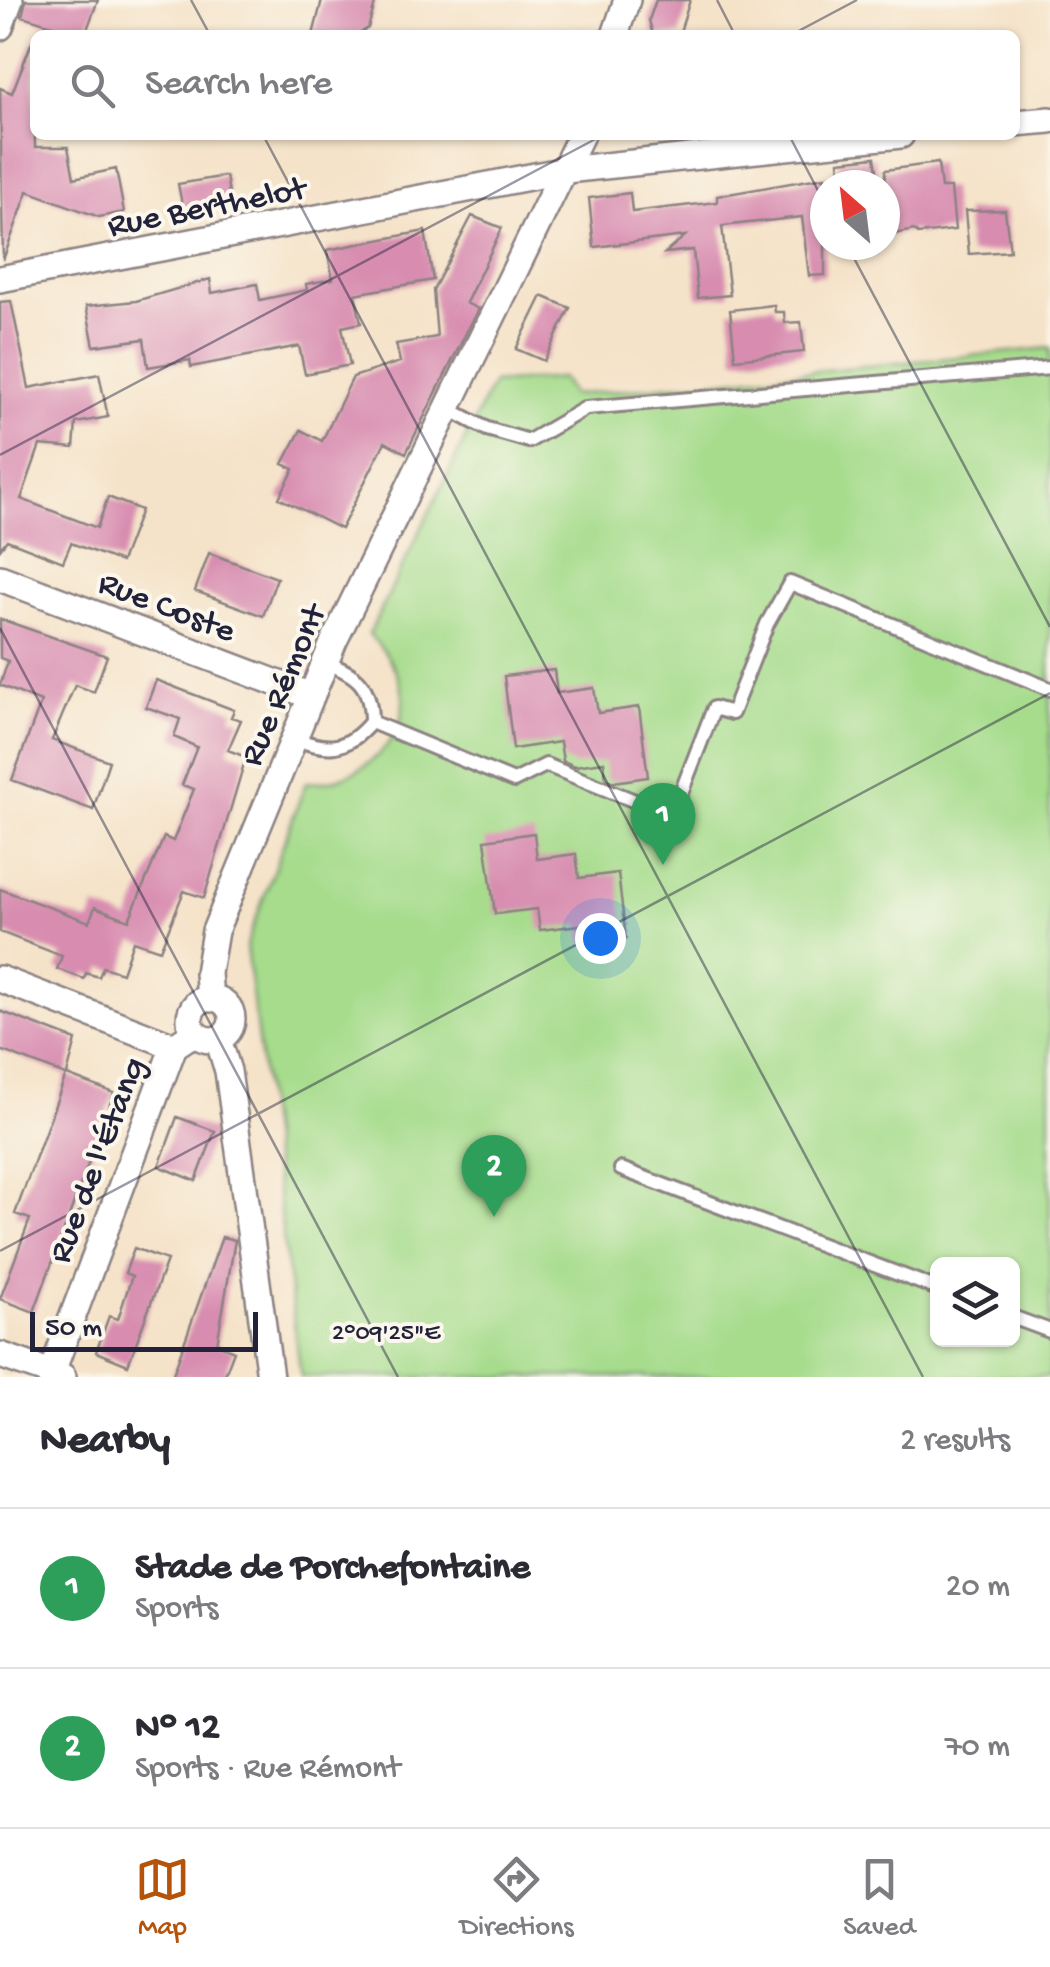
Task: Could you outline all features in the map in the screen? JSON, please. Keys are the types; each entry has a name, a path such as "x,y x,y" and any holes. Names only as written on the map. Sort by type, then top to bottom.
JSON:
{"street":[{"path":"0,27 10,0"},
{"path":"617,30 627,0"},
{"path":"1020,123 1050,120"},
{"name":"Rue Rémont","path":"195,1039 229,1031 231,1013 225,1004 210,999 208,973 215,930 292,738 325,662 579,140"},
{"name":"Rue Berthelot","path":"0,279 566,170 854,140"},
{"name":"Rue Coste","path":"0,578 311,696"},
{"path":"0,979 195,1039"},
{"name":"Rue Rémont","path":"195,1039 228,1070 270,1377"},
{"name":"Rue de l'Étang","path":"54,1376 195,1039"},
{"path":"0,1356 54,1376"}],"lane":[{"path":"448,408 487,429 530,440 586,408 1050,368"},
{"path":"371,722 514,780 546,765 672,816 714,708 732,713 779,598 790,583 1050,689"},
{"path":"325,662 361,679 369,692 371,722"},
{"path":"292,738 325,750 343,747 371,722"},
{"path":"621,1169 930,1285"},
{"path":"1020,1320 1050,1331"}],"green space":[{"path":"1050,348 1050,1377 301,1377 246,946 306,782 345,776 363,767 380,754 400,720 403,700 399,679 369,634 493,383 562,378 572,395"}],"building":[{"path":"26,0 98,0 87,30 68,30 22,16"},
{"path":"322,0 376,0 365,30 314,30"},
{"path":"656,0 690,0 681,30 652,30 649,20"},
{"path":"30,47 30,140 35,140 35,147 68,147 74,178 116,169 124,212 99,217 28,191 3,260 0,88 12,93"},
{"path":"875,157 877,170 840,170 839,161"},
{"path":"938,163 941,188 951,188 955,230 900,233 900,170 885,170"},
{"path":"226,176 230,199 183,209 178,184"},
{"path":"810,180 810,260 825,260 825,275 809,276 802,217 722,226 730,295 698,298 693,250 665,253 685,236 594,247 589,198 630,193 632,212 717,202 717,196"},
{"path":"1005,210 1010,251 969,254 965,211"},
{"path":"472,216 502,228 466,303 478,309 406,453 385,442 341,529 279,498 294,469 283,464 301,430 322,441 353,377 400,362 396,344 437,337 433,290"},
{"path":"425,231 433,280 355,294 361,323 342,327 350,365 305,374 299,346 191,367 190,360 148,367 144,339 94,346 86,306 136,301 210,279 212,293 257,284 260,300 307,290 306,284 333,279 327,250"},
{"path":"542,296 570,308 544,361 516,349"},
{"path":"11,301 29,388 99,374 108,417 76,423 74,448 40,445 21,499 97,528 108,497 141,510 121,562 71,543 63,562 7,540 0,549 0,302"},
{"path":"774,305 775,312 784,312 785,323 801,322 804,352 735,359 730,310"},
{"path":"209,553 277,578 263,616 195,591"},
{"path":"0,619 107,656 94,692 75,685 52,740 109,761 93,810 12,780 41,702 0,685 8,661 0,658"},
{"path":"554,670 557,693 594,688 598,713 639,707 648,777 614,782 606,779 604,762 575,766 563,761 560,742 513,749 504,676"},
{"path":"156,680 234,710 231,717 241,720 228,750 246,757 204,898 184,891 160,950 133,941 122,973 103,967 99,977 86,973 84,979 57,969 62,956 0,932 0,889 89,922 95,907 129,920 164,837 173,841 194,789 182,785 197,747 174,737 180,719 146,707"},
{"path":"534,833 537,859 576,854 579,878 618,873 626,939 583,945 580,925 540,930 537,909 495,914 485,840"},
{"path":"0,1011 76,1040 67,1075 114,1093 34,1312 0,1299 30,1219 15,1214 66,1075 0,1050"},
{"path":"177,1117 215,1131 196,1181 159,1166"},
{"path":"222,1237 235,1240 217,1344 234,1351 224,1377 172,1377"},
{"path":"134,1248 167,1260 128,1365 96,1352 109,1316 118,1319 132,1276 125,1273"}],"place":[{"name":"Stade de Porchefontaine","path":"663,865"},
{"name":"N° 12","path":"494,1217"}]}
